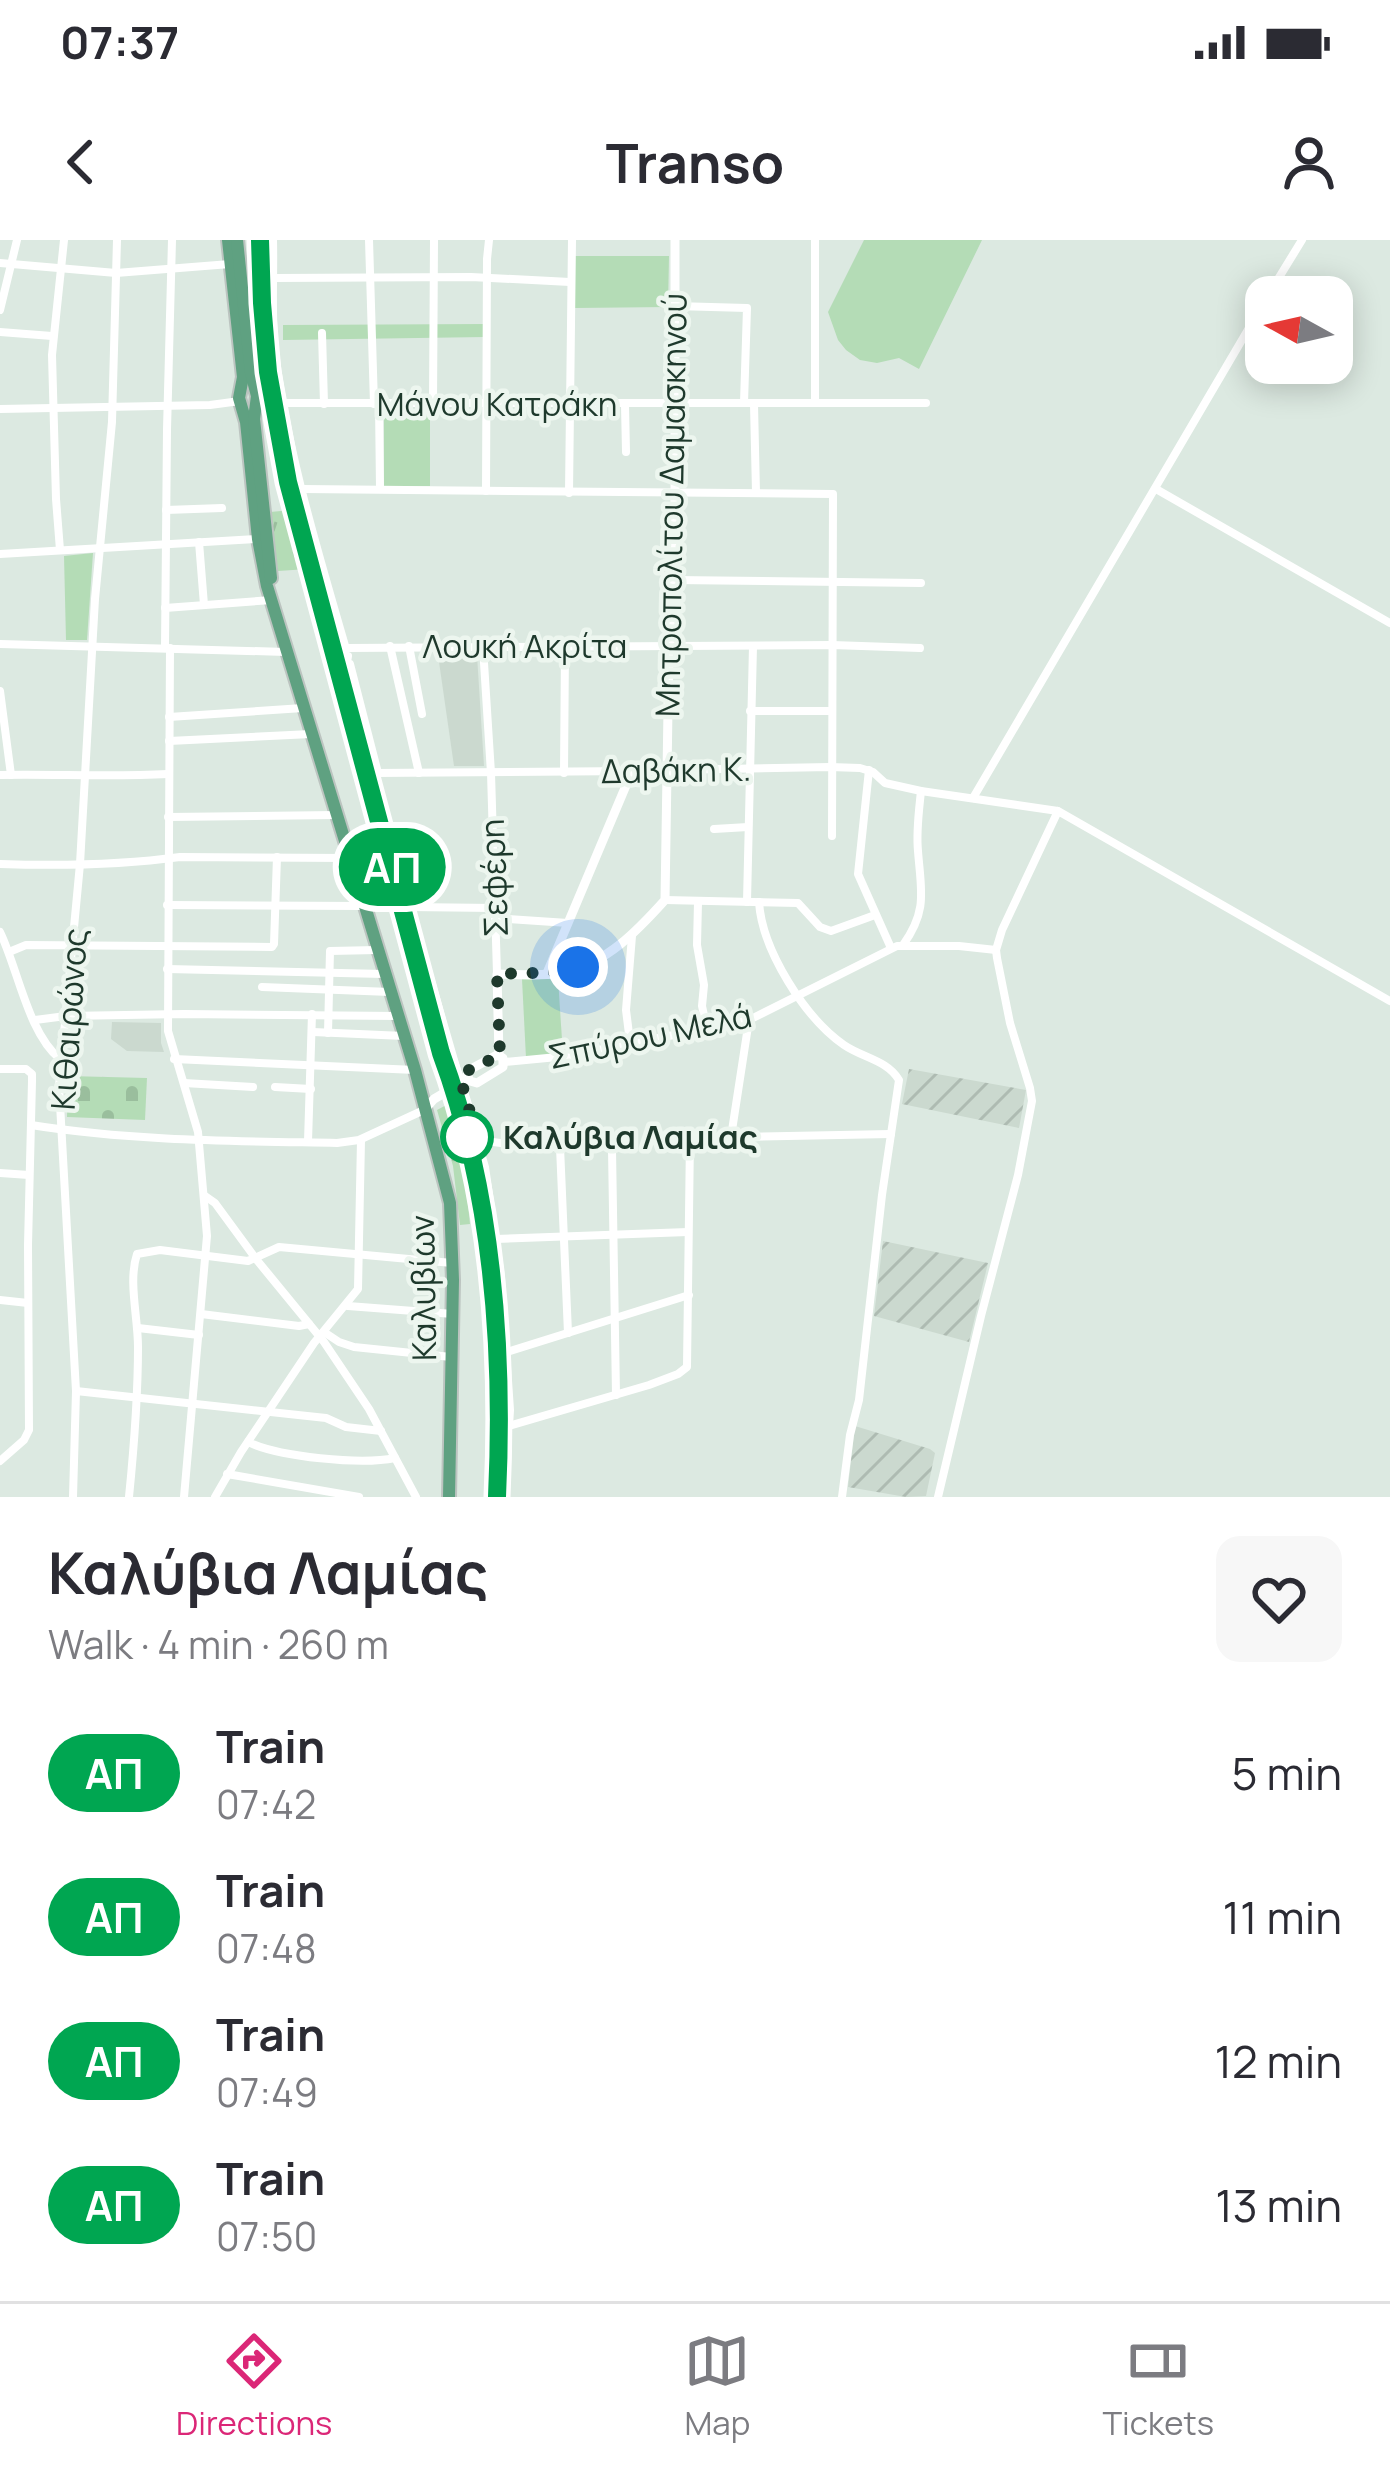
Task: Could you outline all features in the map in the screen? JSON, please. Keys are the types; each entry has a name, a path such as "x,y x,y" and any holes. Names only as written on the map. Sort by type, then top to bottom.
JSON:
{"main road":[{"name":"Καλυβίων","path":"232,240 230,264 243,380 254,419 272,600"},
{"name":"Καλυβίων","path":"232,240 251,374 246,422 258,538 272,600 415,1070 450,1203 454,1264 448,1497"}],"street":[{"path":"0,310 6,263 16,240"},
{"path":"60,550 52,336 64,240"},
{"name":"Κιθαιρώνος","path":"73,1497 76,1391 60,1059 87,774 112,406 117,240"},
{"path":"172,240 166,511 167,1016 168,1038 200,1138 207,1257 184,1497"},
{"path":"273,240 275,346 302,489 347,652 408,908 465,1082 488,1183 507,1352 505,1497"},
{"path":"369,240 380,489"},
{"path":"434,240 434,404"},
{"path":"486,491 489,240"},
{"path":"569,493 572,240"},
{"name":"Μητροπολίτου Δαμασκηνού","path":"665,900 674,580 675,240"},
{"path":"815,240 815,404"},
{"path":"1281,276 1303,240"},
{"path":"6,263 116,273 230,264"},
{"path":"274,278 570,282"},
{"path":"675,306 747,308 756,493"},
{"path":"0,332 52,336"},
{"path":"322,333 324,404"},
{"path":"973,798 1245,336"},
{"path":"0,409 167,406 247,398"},
{"name":"Μάνου Κατράκη","path":"284,403 926,403"},
{"path":"625,404 626,452"},
{"path":"302,489 833,494 832,836"},
{"path":"1156,489 1390,622"},
{"path":"166,511 222,508"},
{"path":"0,554 258,538"},
{"path":"200,542 204,605"},
{"path":"674,580 921,583"},
{"path":"166,608 272,600"},
{"path":"0,644 286,652"},
{"path":"390,646 419,773"},
{"name":"Λουκή Ακρίτα","path":"347,652 390,646 920,648"},
{"path":"409,646 422,714"},
{"name":"Σεφέρη","path":"483,646 502,1059"},
{"path":"747,902 753,646"},
{"path":"564,772 565,647"},
{"path":"0,691 5,775 169,774"},
{"path":"169,717 303,708"},
{"path":"751,711 830,711"},
{"path":"169,741 310,734"},
{"name":"Δαβάκη Κ.","path":"375,773 830,766 869,770 885,783 921,791 1058,811"},
{"path":"869,770 858,874 891,948"},
{"path":"547,973 634,771"},
{"path":"903,945 920,917 922,903 917,849 921,791"},
{"path":"938,1497 1032,1101 996,950 1058,811 1390,1001"},
{"path":"168,817 336,815"},
{"path":"714,829 748,827"},
{"path":"0,864 80,865 180,857 349,858"},
{"path":"9,952 21,945 272,947 278,857"},
{"path":"497,974 565,972 578,967 632,936 665,900 798,903 820,927 831,931 875,915"},
{"path":"698,902 697,945 707,1029"},
{"path":"759,902 767,939 815,1019 842,1044 898,1077 859,1400 842,1497"},
{"path":"167,905 364,906"},
{"path":"408,908 568,923"},
{"path":"0,932 35,1020 60,1059"},
{"path":"630,1042 626,1010 632,936"},
{"name":"Σπύρου Μελά","path":"502,1059 568,1056 749,1020 903,945 996,950"},
{"path":"328,1033 331,950 377,950"},
{"path":"167,969 385,974"},
{"path":"262,988 390,992"},
{"path":"308,1142 312,1014"},
{"path":"35,1020 66,1016 398,1016"},
{"path":"730,1136 749,1020"},
{"path":"313,1032 404,1036"},
{"path":"174,1059 415,1070"},
{"path":"31,1125 200,1138 361,1140 426,1108 465,1082 469,1070 502,1059"},
{"path":"0,1069 30,1070 32,1081 29,1430 0,1461"},
{"path":"184,1083 253,1088"},
{"path":"274,1087 311,1089"},
{"path":"509,1426 678,1374 688,1365 690,1138 891,1134"},
{"path":"215,1497 268,1410 358,1288 361,1140"},
{"path":"478,1140 530,1147 605,1146 613,1151 616,1395"},
{"path":"560,1147 568,1333"},
{"path":"0,1173 29,1175"},
{"path":"205,1196 322,1334 358,1348 452,1357"},
{"path":"496,1239 688,1232"},
{"path":"128,1497 138,1398 137,1253 154,1250 248,1262 277,1247 454,1264"},
{"path":"507,1352 688,1295"},
{"path":"0,1300 28,1303"},
{"path":"346,1306 453,1314"},
{"path":"201,1314 309,1324"},
{"path":"138,1328 199,1335"},
{"path":"322,1334 416,1497"},
{"path":"76,1391 268,1410 381,1431"},
{"path":"248,1442 266,1449 364,1462 395,1458"},
{"path":"227,1474 359,1497"}],"shaded area":[{"path":"438,655 477,655 484,766 454,766"},
{"path":"112,1022 161,1023 164,1052 127,1051 111,1039"},
{"path":"909,1069 1026,1090 1019,1128 902,1104"},
{"path":"883,1241 988,1263 969,1342 874,1316"},
{"path":"855,1426 935,1453 926,1496 848,1487"}],"green space":[{"path":"864,240 982,240 919,369 899,358 877,363 860,360 838,340 828,312"},
{"path":"575,256 669,256 668,307 575,308"},
{"path":"485,324 485,337 283,340 283,325"},
{"path":"430,410 430,486 384,487 384,411"},
{"path":"292,510 308,569 278,571 270,512"},
{"path":"93,553 87,640 66,640 64,556"},
{"path":"522,979 558,979 563,1055 526,1058"},
{"path":"68,1076 147,1078 145,1120 67,1117"},
{"path":"450,1103 463,1158 470,1224 460,1225 453,1166 437,1110"}],"railway":[{"path":"260,240 268,372 288,482 459,1106 484,1216 499,1385 497,1497"}],"train":[{"name":"ΑΠ","path":"260,240 268,372 288,482 477,1185 497,1347 497,1497"}],"place":[{"name":"Καλύβια Λαμίας","path":"467,1137"}],"route":[{"path":"467,1137 478,1140 462,1084 469,1070 500,1055 497,974 565,972 578,967"}]}
